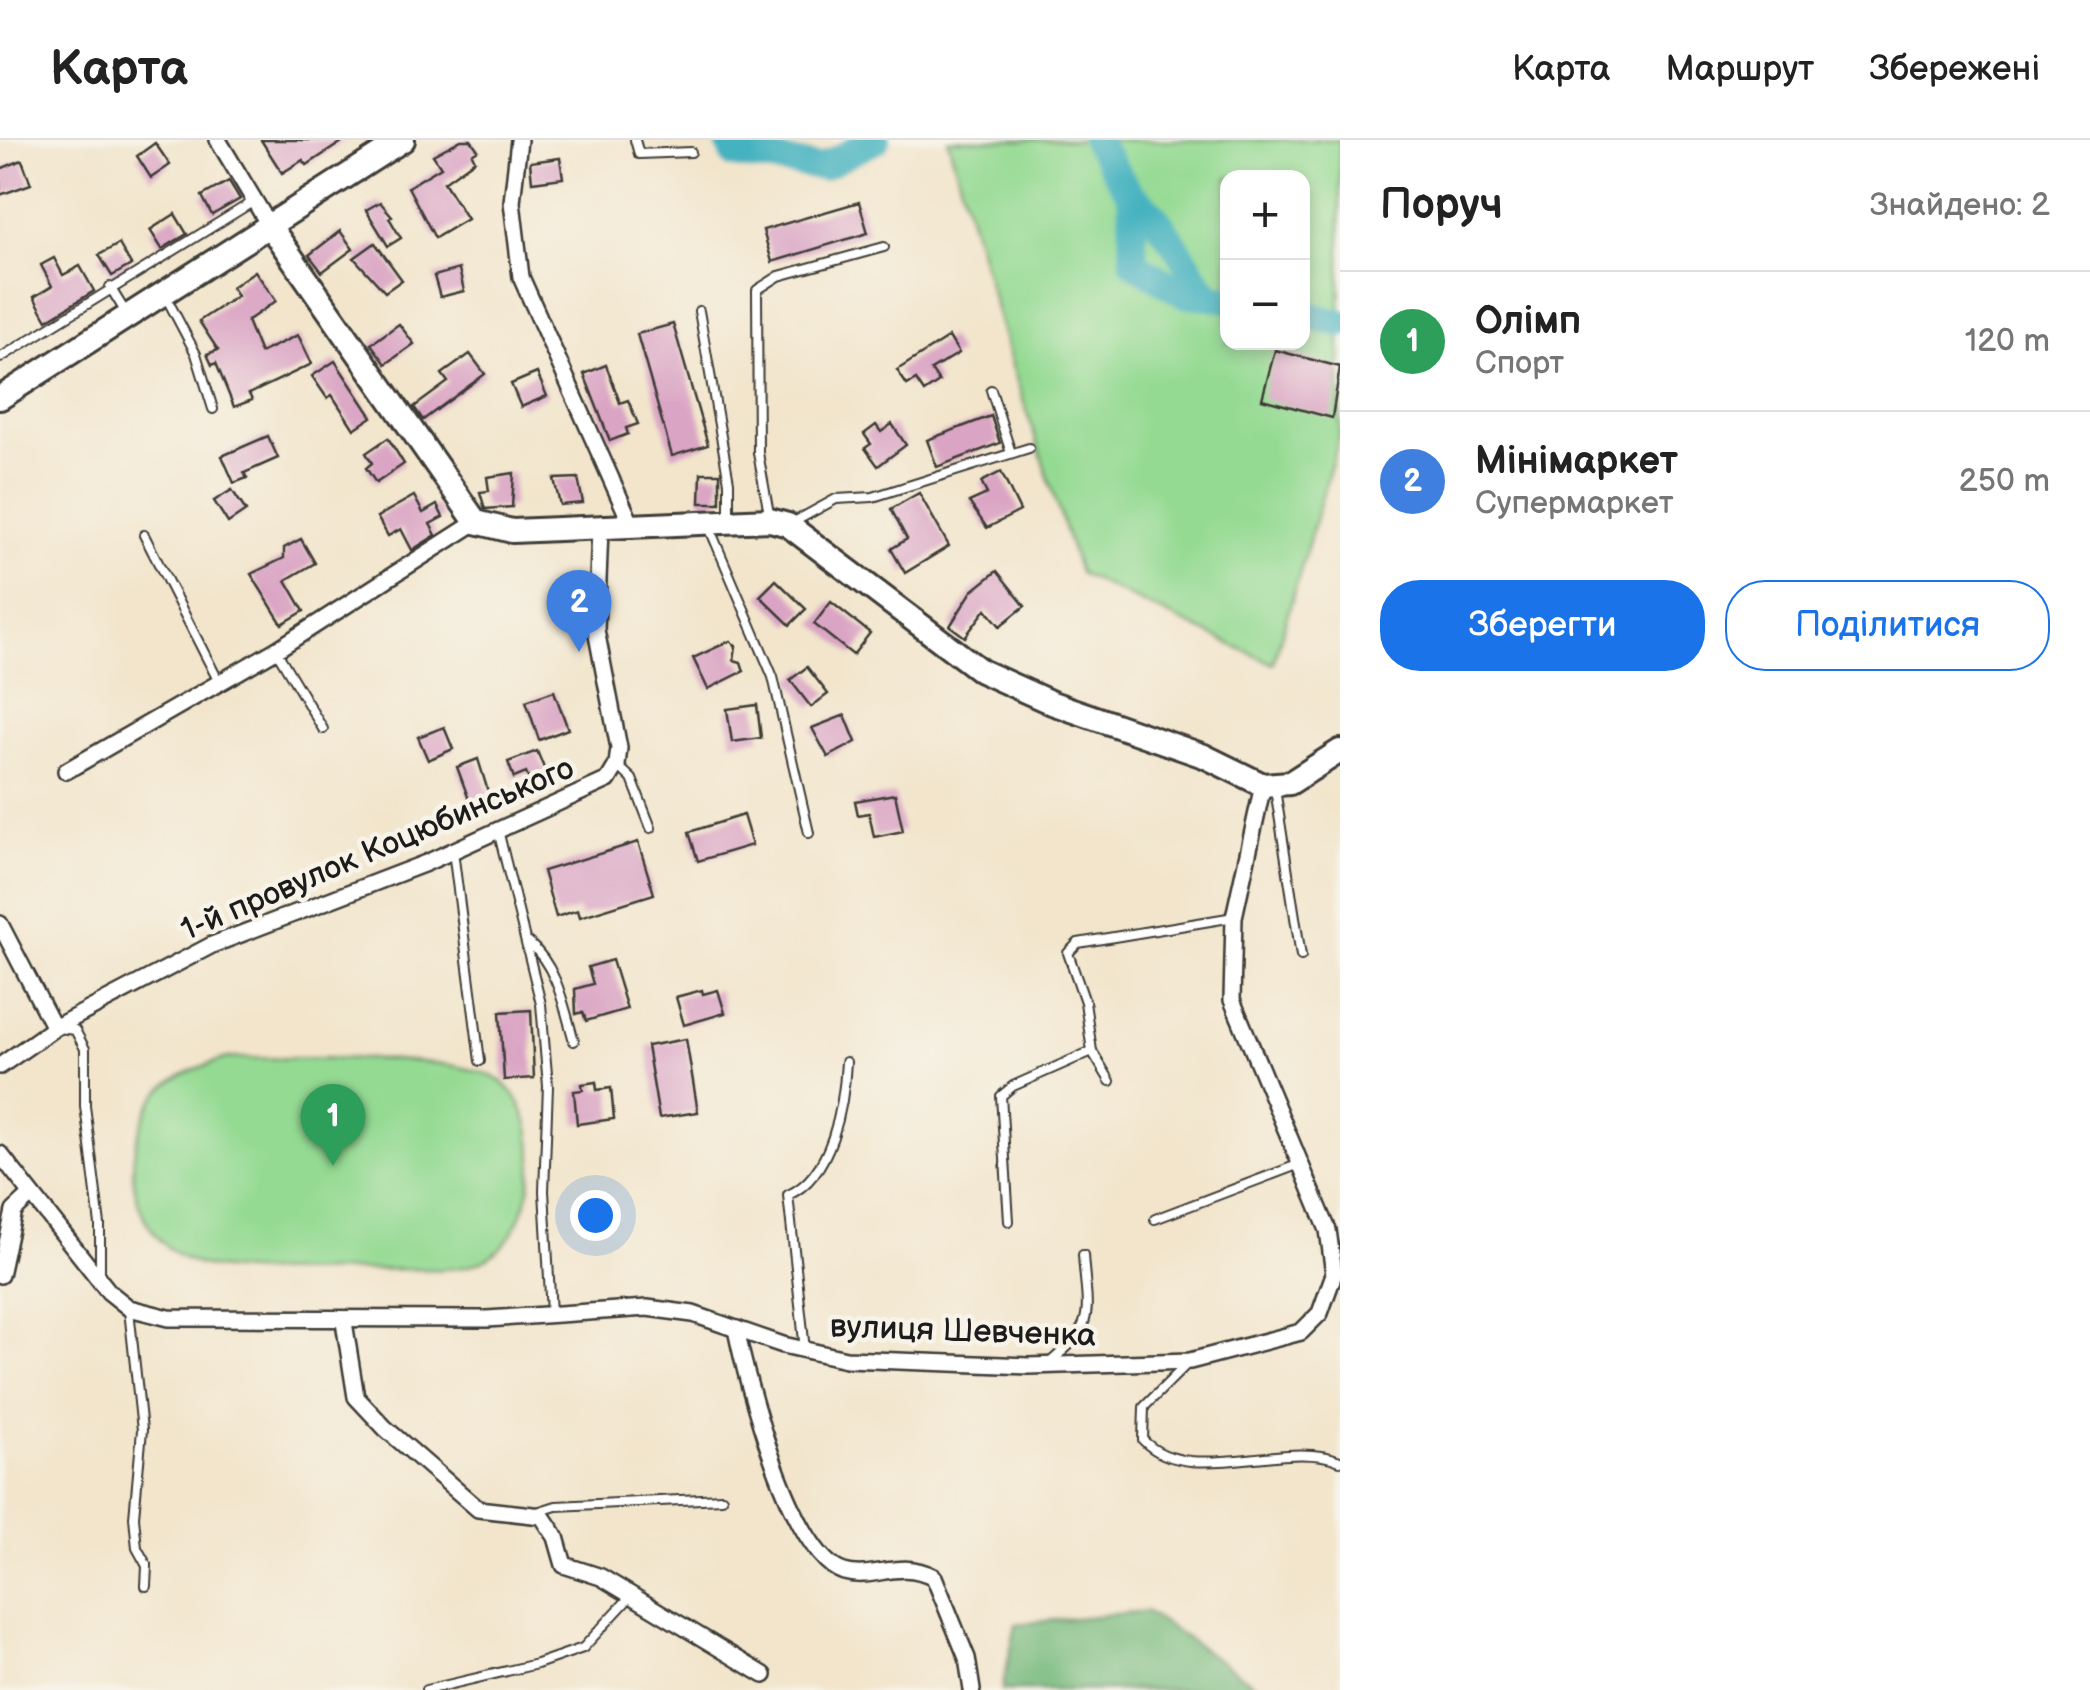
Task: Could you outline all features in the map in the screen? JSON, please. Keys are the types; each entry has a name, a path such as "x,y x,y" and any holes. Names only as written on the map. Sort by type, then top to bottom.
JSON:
{"street":[{"path":"218,140 269,225 476,522 512,531 779,522 981,671 1052,703 1204,756 1269,784 1290,784 1340,751"},
{"path":"0,398 403,140"},
{"path":"519,140 512,202 521,277 633,528"},
{"path":"66,771 276,650 476,522"},
{"name":"1-й провулок Коцюбинського","path":"0,1066 54,1028 212,945 452,851 608,780 617,765 619,748 596,630 600,530"},
{"path":"1269,784 1234,916 1232,1000 1300,1164"},
{"path":"0,924 54,1028"},
{"path":"0,1154 100,1282 129,1308"},
{"name":"вулиця Шевченка","path":"129,1308 169,1318 344,1322 647,1308 692,1314 846,1360 1047,1365 1190,1361 1302,1332 1320,1313 1334,1274 1328,1230 1300,1164"},
{"path":"0,1275 14,1211 30,1196"},
{"path":"344,1322 356,1397 385,1428 478,1509 542,1516 556,1536 564,1565 601,1577 764,1675"},
{"path":"736,1329 752,1404 772,1463 826,1561 849,1574 896,1566 934,1577 967,1658 972,1690"}],"lane":[{"path":"635,140 639,154 691,152"},
{"path":"0,358 254,201"},
{"path":"884,247 779,276 757,290 758,453 779,522 836,498 872,496 1029,448"},
{"path":"110,288 128,316"},
{"path":"164,293 196,354 212,409"},
{"path":"699,311 729,482 718,522 773,677 810,833"},
{"path":"991,390 1011,453"},
{"path":"144,535 220,682"},
{"path":"276,650 323,730"},
{"path":"617,765 632,779 651,828"},
{"path":"1269,784 1301,956"},
{"path":"498,830 541,1004 548,1086 544,1191 552,1313"},
{"path":"452,851 480,1061"},
{"path":"1110,1081 1092,1051 1086,1002 1068,953 1078,943 1234,916"},
{"path":"528,941 542,954 559,988 574,1041"},
{"path":"54,1028 74,1030 86,1049 85,1106 100,1225 100,1282"},
{"path":"1009,1221 1000,1096 1013,1086 1092,1051"},
{"path":"805,1350 788,1195 804,1188 818,1170 844,1104 846,1062"},
{"path":"1155,1219 1300,1164"},
{"path":"1047,1365 1079,1339 1088,1318 1083,1255"},
{"path":"129,1308 142,1430 134,1517 136,1548 147,1566 146,1586"},
{"path":"1190,1361 1144,1407 1142,1440 1152,1450 1202,1461 1294,1457 1340,1461"},
{"path":"532,1513 556,1506 722,1498"},
{"path":"426,1690 537,1664 583,1648 630,1597"}],"green space":[{"path":"948,140 1340,140 1340,435 1273,664 1079,573 1013,369"},
{"path":"228,1058 401,1060 467,1068 491,1076 510,1090 523,1110 530,1135 529,1190 521,1216 492,1255 448,1269 289,1272 194,1263 160,1240 139,1206 134,1186 136,1144 149,1108 167,1085 193,1070"},
{"path":"1146,1611 1263,1690 1002,1690 1016,1624"}],"building":[{"path":"261,140 345,140 307,165 303,160 282,173"},
{"path":"461,140 471,140 478,150 472,154 475,160 444,182 467,219 435,238 408,187 441,167 433,155"},
{"path":"155,143 170,165 151,178 137,156"},
{"path":"560,158 563,178 532,182 530,162"},
{"path":"22,160 31,184 0,195 0,169"},
{"path":"229,181 240,199 212,215 202,196"},
{"path":"380,202 392,216 389,218 401,238 388,246 366,210"},
{"path":"859,202 868,233 772,262 763,230"},
{"path":"175,214 187,234 162,249 150,230"},
{"path":"340,231 353,249 322,272 309,255"},
{"path":"375,243 402,280 385,292 354,258"},
{"path":"119,244 131,265 112,276 99,255"},
{"path":"54,258 63,275 80,266 94,291 47,320 34,297 52,286 41,265"},
{"path":"459,269 464,291 440,297 434,276"},
{"path":"255,271 276,301 247,321 260,353 298,335 312,364 249,394 252,400 234,407 216,363 212,365 207,354 218,350 199,321 237,296 232,287"},
{"path":"399,324 414,344 386,364 371,344"},
{"path":"673,324 708,445 672,456 637,334"},
{"path":"949,337 959,353 931,370 939,382 924,392 916,380 907,385 897,370"},
{"path":"1275,350 1340,367 1332,418 1262,399"},
{"path":"470,354 485,374 423,420 414,407 448,382 442,374"},
{"path":"335,361 372,417 354,429 332,395 327,398 312,376"},
{"path":"606,365 620,403 628,400 638,424 626,428 628,434 610,441 584,374"},
{"path":"537,373 547,396 521,407 511,384"},
{"path":"991,416 1000,443 937,467 927,440"},
{"path":"892,424 906,445 878,466 865,448 871,444 864,434 876,425 881,432"},
{"path":"268,436 278,458 244,473 247,478 234,483 222,456"},
{"path":"388,438 404,464 376,483 366,468 372,463 366,453"},
{"path":"1001,472 1020,511 987,528 969,502 987,494 981,482"},
{"path":"514,473 512,507 485,509 480,492 489,491 487,477"},
{"path":"701,473 720,473 720,503 700,503"},
{"path":"578,478 583,503 560,505 554,479"},
{"path":"232,490 246,511 228,523 214,501"},
{"path":"919,493 949,546 905,573 891,549 907,539 891,509"},
{"path":"414,496 423,513 437,505 443,517 430,524 436,535 412,550 401,529 388,536 377,517"},
{"path":"301,539 315,563 286,580 304,611 282,624 251,574 284,558 284,548"},
{"path":"997,571 1025,606 1000,626 986,609 965,637 950,626 972,591"},
{"path":"776,580 806,609 790,625 760,596"},
{"path":"831,602 870,633 853,655 814,624"},
{"path":"730,641 736,646 734,660 741,662 744,671 708,689 693,658"},
{"path":"807,667 828,694 811,707 790,680"},
{"path":"554,691 568,729 539,740 526,701"},
{"path":"757,705 761,738 732,742 727,709"},
{"path":"845,715 856,742 828,757 812,728"},
{"path":"444,727 453,749 428,760 418,737"},
{"path":"537,751 548,778 531,784 526,773 514,778 508,762"},
{"path":"478,759 491,801 472,808 457,767"},
{"path":"895,794 903,831 874,837 869,813 858,815 855,801"},
{"path":"743,815 752,845 698,861 689,832"},
{"path":"638,842 654,894 580,917 578,910 556,917 543,871"},
{"path":"612,960 627,1009 586,1021 583,1012 576,1014 575,989 593,984 588,967"},
{"path":"702,990 703,994 718,990 725,1013 684,1025 676,997"},
{"path":"531,1010 534,1078 504,1080 500,1012"},
{"path":"686,1039 698,1112 659,1118 647,1046"},
{"path":"596,1082 597,1090 611,1088 614,1119 577,1124 574,1091 583,1090 582,1084"}],"waterway":[{"path":"728,140 734,155 822,167 876,140"},
{"path":"1095,140 1131,195 1134,263 1184,294 1220,298"},
{"path":"1131,195 1164,228 1209,296"},
{"path":"1310,316 1340,323"}],"place":[{"name":"Мінімаркет","path":"579,652"},
{"name":"Олімп","path":"333,1166"}]}
